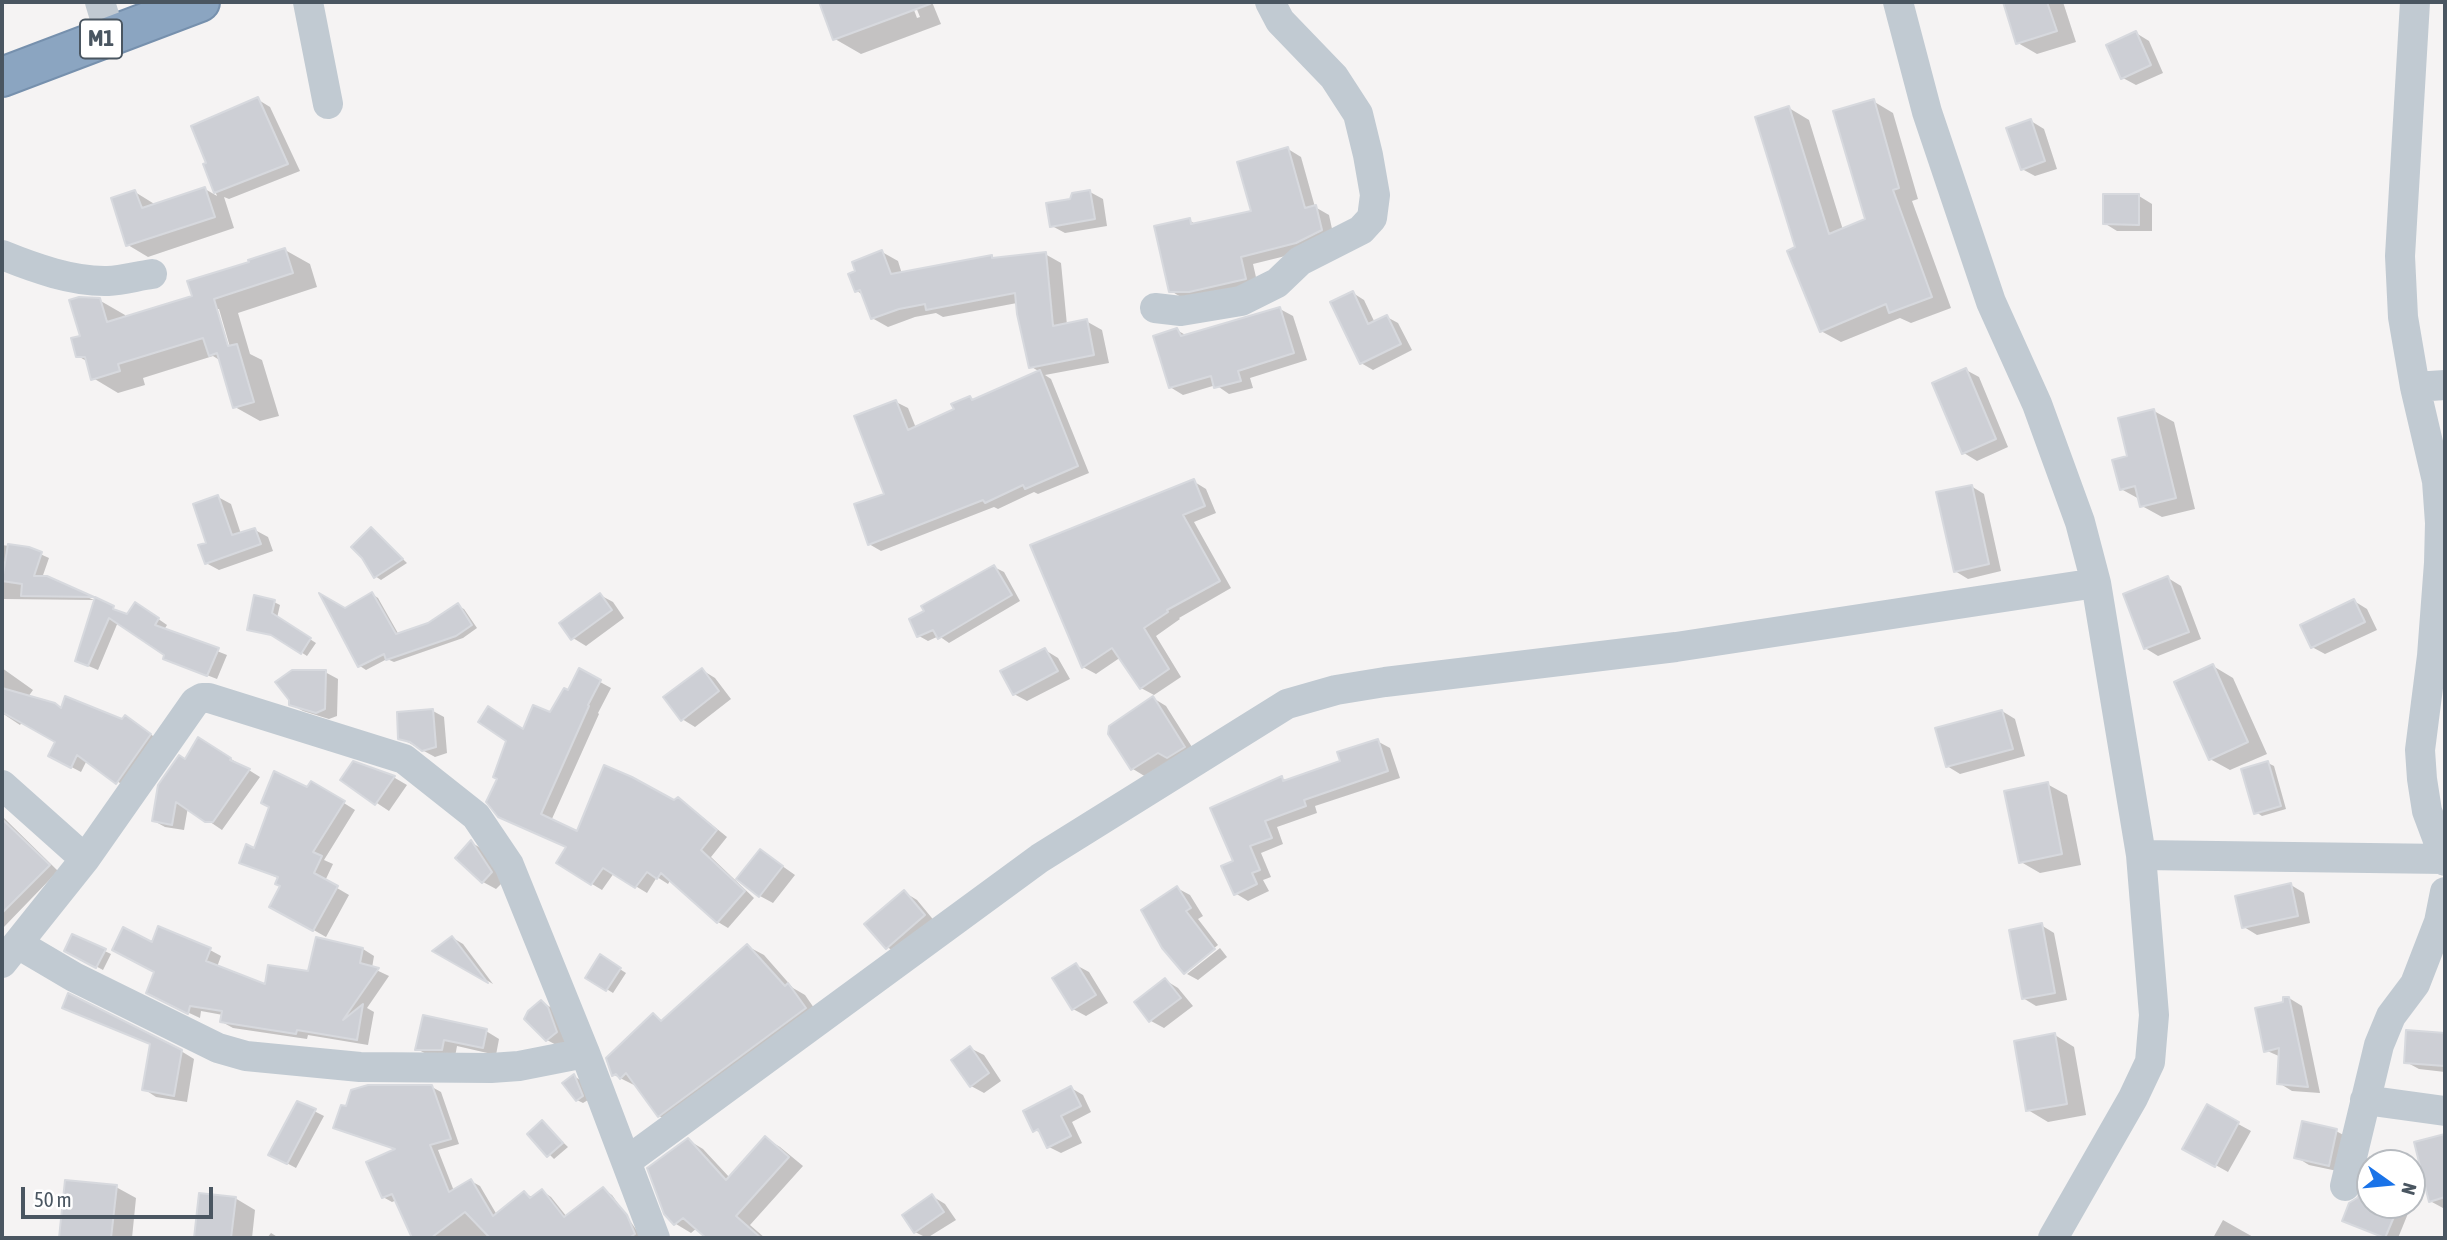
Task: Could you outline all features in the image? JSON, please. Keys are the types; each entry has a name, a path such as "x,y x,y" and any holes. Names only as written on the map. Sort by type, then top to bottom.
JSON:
{"highway":[{"name":"M1","path":"2,77 105,19 200,2"}],"street":[{"path":"308,2 328,104"},
{"path":"1155,308 1181,311 1241,301 1278,283 1300,261 1361,230 1371,218 1374,195 1358,114 1334,77 1280,21 1270,2"},
{"path":"1898,2 1927,112 1991,302 2037,404 2080,522 2096,583 2141,855 2154,1015 2150,1062 2133,1098 2053,1238"},
{"path":"2141,855 2445,860 2427,811 2421,779 2420,750 2432,656 2439,563 2437,481 2415,387 2403,317 2400,256 2415,2"},
{"path":"2,255 20,263 77,278 109,281 152,274"},
{"path":"2415,387 2445,385"},
{"path":"627,1161 1040,858 1287,704 1336,690 1385,682 1676,646 2096,583"},
{"path":"585,1053 519,1066 491,1068 360,1067 246,1056 218,1048 74,977 10,953 85,859 195,702 202,698 293,723 404,759 476,816 509,865 585,1053 655,1238"},
{"path":"2,785 85,859"},
{"path":"2345,1186 2385,1027 2415,984 2436,931 2445,891"},
{"path":"2365,1100 2445,1111"}],"building":[{"path":"819,2 930,2 930,4 833,40"},
{"path":"2003,2 2047,2 2057,31 2016,44"},
{"path":"2136,31 2151,65 2121,79 2106,45"},
{"path":"258,97 288,164 214,193 203,164 206,163 191,126"},
{"path":"1874,99 1899,188 1893,190 1932,297 1889,313 1886,304 1820,332 1787,251 1795,247 1755,117 1789,106 1829,234 1865,219 1833,111"},
{"path":"2031,119 2045,161 2021,170 2006,128"},
{"path":"1288,147 1305,208 1316,205 1322,230 1296,243 1241,257 1246,279 1189,292 1169,292 1154,226 1190,218 1191,224 1251,211 1237,162"},
{"path":"205,187 215,217 126,246 111,198 135,190 142,208"},
{"path":"1090,190 1095,219 1050,227 1046,203 1070,199 1072,193"},
{"path":"2103,194 2139,194 2139,225 2103,224"},
{"path":"285,248 293,273 214,299 228,346 237,344 254,402 233,408 217,353 209,356 203,338 118,364 120,371 91,380 85,357 76,357 71,338 80,336 69,300 79,297 100,298 107,322 192,296 187,281"},
{"path":"882,250 891,274 992,255 992,258 1046,252 1053,326 1087,319 1094,355 1029,368 1015,293 926,310 925,304 899,309 871,319 860,290 855,292 848,274 855,271 852,262"},
{"path":"1353,291 1368,324 1387,315 1401,344 1360,364 1330,302"},
{"path":"1280,307 1294,353 1238,371 1241,381 1214,388 1211,376 1169,388 1153,336 1177,328 1181,336"},
{"path":"1966,368 1996,439 1962,454 1932,383"},
{"path":"1040,370 1078,466 1025,489 1023,485 985,503 983,500 868,545 854,504 884,494 854,416 896,400 908,430 954,409 951,404 970,396 972,400"},
{"path":"2154,409 2176,498 2140,507 2135,486 2120,490 2112,460 2127,456 2118,418"},
{"path":"1194,479 1205,506 1183,515 1220,581 1167,610 1168,612 1144,628 1169,669 1140,689 1112,648 1082,668 1030,545"},
{"path":"1972,485 1989,564 1954,572 1936,492"},
{"path":"218,495 232,535 255,528 261,544 205,564 198,545 206,543 193,504"},
{"path":"371,527 403,559 374,578 362,558 351,547"},
{"path":"8,544 42,552 34,576 47,576 94,597 21,596 22,584 2,581"},
{"path":"994,565 1012,595 938,639 933,630 917,637 909,619 924,611 921,606"},
{"path":"2168,576 2189,632 2144,649 2123,594"},
{"path":"372,592 396,634 428,623 458,603 472,625 456,636 386,660 384,654 358,667 319,593 345,608"},
{"path":"600,593 612,610 571,640 559,623"},
{"path":"254,595 275,600 272,613 311,638 301,654 271,635 247,630"},
{"path":"95,597 114,606 113,609 127,614 135,602 159,618 155,625 219,648 207,676 163,659 164,655 109,618 88,666 75,661"},
{"path":"2354,599 2365,622 2311,648 2300,625"},
{"path":"1045,648 1058,671 1013,695 1000,671"},
{"path":"2213,664 2248,742 2209,760 2174,682"},
{"path":"579,668 601,680 541,814 577,831 604,765 674,800 678,797 717,830 701,850 745,891 717,923 661,873 657,879 647,872 635,888 603,868 591,885 556,863 566,847 498,817 486,802 497,779 493,777 506,741 478,722 488,706 523,729 533,705 550,712 564,688 568,690"},
{"path":"702,668 719,691 681,721 663,697"},
{"path":"292,670 326,670 325,709 316,713 289,705 289,700 275,682"},
{"path":"2,688 55,703 61,708 65,696 122,719 125,715 151,734 116,784 77,755 71,768 48,756 55,742 2,712"},
{"path":"1153,696 1185,747 1167,758 1158,753 1131,770 1108,734 1109,726"},
{"path":"433,709 436,747 422,751 410,742 398,739 397,712"},
{"path":"2002,710 2013,749 1946,767 1935,728"},
{"path":"198,737 231,758 230,760 250,769 213,822 205,822 176,802 172,825 152,821 158,785 179,755 185,759"},
{"path":"1378,739 1388,771 1304,800 1306,806 1265,821 1272,838 1250,846 1260,870 1252,873 1257,884 1234,895 1221,866 1233,861 1210,808 1282,776 1283,781 1340,761 1337,752"},
{"path":"353,761 395,776 375,805 340,780"},
{"path":"2268,761 2281,806 2254,814 2241,769"},
{"path":"274,771 307,787 311,781 345,801 313,852 322,856 314,873 338,886 313,931 269,907 280,886 275,884 278,877 239,863 246,844 254,848 269,807 261,803"},
{"path":"2048,782 2062,854 2019,863 2004,791"},
{"path":"2,819 50,865 2,913"},
{"path":"471,840 492,872 482,883 455,858"},
{"path":"760,849 783,866 759,897 736,879"},
{"path":"2291,883 2298,916 2242,928 2235,896"},
{"path":"1177,886 1191,908 1186,911 1215,949 1184,974 1162,948 1141,910"},
{"path":"904,890 925,915 886,949 864,924"},
{"path":"2042,923 2055,993 2022,999 2009,930"},
{"path":"158,926 211,948 206,961 265,984 268,965 308,971 316,937 363,948 360,963 379,968 343,1020 363,1004 357,1040 220,1022 222,1011 190,1006 188,1014 146,993 154,972 112,950 123,927 152,942"},
{"path":"72,934 106,949 96,968 64,951"},
{"path":"452,936 488,983 432,951"},
{"path":"747,944 785,986 788,983 806,1008 658,1117 626,1073 620,1079 616,1074 612,1076 606,1058 653,1013 661,1021"},
{"path":"600,954 621,968 606,991 585,978"},
{"path":"1076,963 1096,995 1072,1010 1052,978"},
{"path":"1165,978 1181,998 1149,1022 1134,1002"},
{"path":"68,993 182,1050 174,1096 142,1090 150,1044 62,1008"},
{"path":"2283,997 2289,997 2308,1087 2277,1084 2279,1048 2264,1052 2255,1008 2283,1002"},
{"path":"541,1000 548,1007 557,1032 546,1041 524,1019 528,1011"},
{"path":"423,1015 487,1029 483,1048 444,1040 442,1050 415,1050"},
{"path":"2406,1030 2445,1033 2445,1066 2404,1063"},
{"path":"2055,1033 2067,1104 2026,1111 2014,1041"},
{"path":"970,1046 989,1073 970,1087 951,1060"},
{"path":"574,1074 583,1096 576,1101 562,1083"},
{"path":"368,1085 432,1085 451,1139 430,1145 449,1192 471,1179 493,1216 524,1191 530,1198 542,1189 564,1217 603,1187 627,1215 635,1234 629,1238 490,1238 465,1212 431,1238 412,1238 392,1194 382,1198 366,1162 395,1149 333,1128 341,1105 346,1106 351,1090"},
{"path":"1071,1086 1081,1106 1061,1116 1071,1136 1047,1148 1038,1129 1033,1132 1023,1111"},
{"path":"297,1101 316,1109 287,1164 268,1155"},
{"path":"2207,1104 2239,1122 2215,1167 2182,1149"},
{"path":"542,1120 563,1143 547,1157 527,1134"},
{"path":"2302,1121 2337,1129 2329,1166 2294,1158"},
{"path":"2445,1134 2445,1197 2429,1202 2426,1190 2426,1149 2416,1149 2414,1142"},
{"path":"765,1136 789,1157 736,1216 761,1238 706,1238 683,1218 674,1225 664,1214 647,1168 688,1138 726,1180"},
{"path":"65,1180 117,1185 111,1238 59,1238"},
{"path":"199,1193 236,1197 231,1238 194,1238"},
{"path":"932,1194 944,1212 914,1233 902,1215"},
{"path":"2356,1199 2356,1219 2393,1219 2385,1238 2342,1221 2349,1203"}]}
